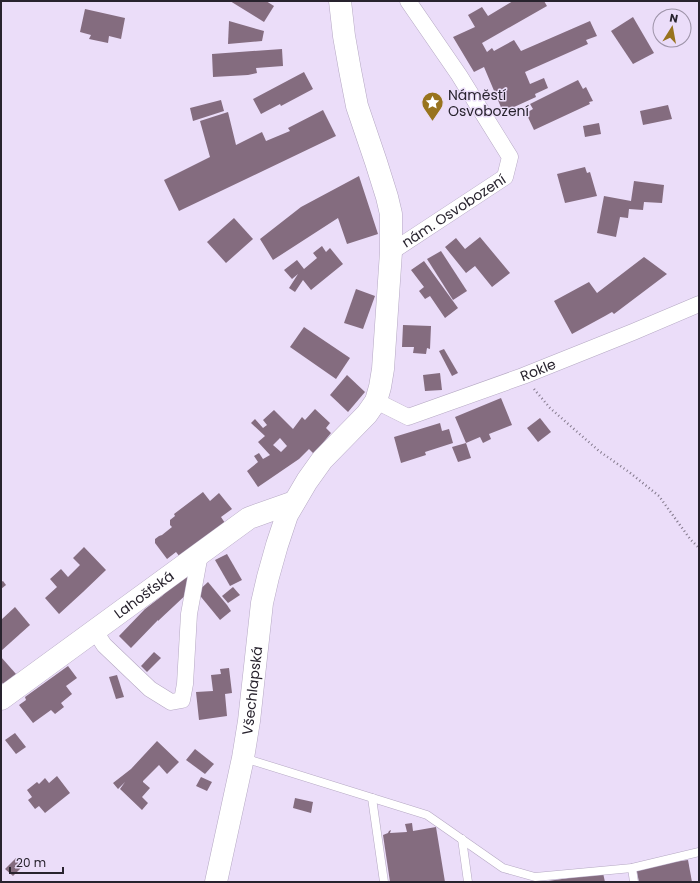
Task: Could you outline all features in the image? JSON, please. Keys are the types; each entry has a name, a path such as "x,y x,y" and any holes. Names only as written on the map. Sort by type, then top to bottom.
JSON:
{"street":[{"path":"340,1 344,36 358,106 391,214 391,252 383,369 376,400"},
{"name":"nám. Osvobození","path":"391,252 505,177 510,157 455,69 408,1"},
{"name":"Rokle","path":"376,400 408,417 523,376 699,304"},
{"name":"Všechlapská","path":"216,882 243,758 262,603 277,545 287,515 306,481 322,460 367,414 376,400"},
{"name":"Lahošťská","path":"1,699 250,518 294,502"},
{"path":"95,631 104,645 150,689 171,702 182,700 186,684 189,614 200,554"}],"lane":[{"path":"243,758 427,815 503,868 536,879 632,868 699,852"},
{"path":"372,798 384,882"},
{"path":"462,839 468,882"},
{"path":"632,868 634,882"}],"path":[{"path":"523,376 550,408 599,451 629,472 658,496 690,539 699,548"}],"building":[{"path":"230,1 266,1 274,6 264,22"},
{"path":"513,1 544,1 547,6 482,43 487,52 492,48 494,51 514,40 521,51 590,21 597,36 586,40 588,44 525,72 530,84 544,78 548,88 535,94 536,97 503,112 484,67 474,72 453,37 475,27 468,15 482,7 488,16"},
{"path":"85,9 125,18 121,39 109,36 108,43 89,39 91,35 80,32"},
{"path":"633,17 654,53 633,64 611,31"},
{"path":"229,21 264,31 262,41 228,44"},
{"path":"282,49 283,66 256,68 257,73 248,75 213,77 212,54"},
{"path":"304,72 313,89 281,106 280,104 261,114 253,99"},
{"path":"578,80 583,89 586,87 593,101 589,102 590,104 534,130 526,113 533,109 530,104"},
{"path":"221,100 224,111 193,121 190,108"},
{"path":"668,105 672,119 643,125 640,111"},
{"path":"323,110 336,136 179,211 164,180 210,157 200,121 228,112 236,145 262,132 266,141 290,131 288,128"},
{"path":"599,123 601,134 585,137 583,126"},
{"path":"585,167 587,173 590,172 597,196 565,203 557,174"},
{"path":"359,176 378,234 347,244 338,218 273,260 260,239 301,207"},
{"path":"634,181 664,185 662,203 644,202 643,210 629,209 628,218 620,217 616,237 597,233 604,196 631,201"},
{"path":"234,218 253,239 226,263 207,242"},
{"path":"480,237 510,273 492,287 475,266 466,273 445,247 456,238 465,249"},
{"path":"322,246 326,252 330,248 343,264 311,290 303,280 295,292 289,288 298,274 292,279 284,270 297,260 304,269 317,258 313,253"},
{"path":"441,251 467,291 453,300 427,259"},
{"path":"644,257 667,274 614,314 612,312 572,334 554,301 589,282 597,293"},
{"path":"424,261 458,308 445,318 430,296 425,299 419,291 424,287 411,270"},
{"path":"356,289 375,296 363,329 344,323"},
{"path":"403,325 431,326 430,349 427,348 426,354 413,353 414,347 402,347"},
{"path":"304,327 350,358 336,379 290,347"},
{"path":"444,349 458,373 452,376 439,351"},
{"path":"440,373 442,390 425,391 423,375"},
{"path":"347,375 365,392 348,412 330,395"},
{"path":"501,398 512,425 489,434 491,439 483,443 480,437 466,443 455,417"},
{"path":"315,409 330,423 326,428 331,433 314,454 309,449 299,459 258,487 247,471 258,462 254,456 259,453 263,459 270,455 258,442 265,436 251,423 255,419 263,428 267,425 263,420 274,410 293,429 302,417 305,420","holes":["280,438 287,446 281,452 273,445"]},
{"path":"540,418 551,432 538,442 527,428"},
{"path":"440,423 442,431 449,429 453,443 425,452 426,455 401,463 394,437"},
{"path":"466,443 471,458 458,462 452,447"},
{"path":"203,492 210,501 219,493 232,509 221,517 225,523 180,557 176,552 167,559 155,543 155,539 172,527 170,525 170,520 175,516 174,514"},
{"path":"84,547 106,570 59,614 45,598 57,587 50,579 61,569 68,577 80,565 73,558"},
{"path":"227,554 242,580 230,586 215,560"},
{"path":"183,574 192,582 190,591 158,620 131,648 119,636 145,609 162,596"},
{"path":"3,581 6,585 1,589 1,582"},
{"path":"208,582 231,611 220,620 197,592"},
{"path":"233,587 240,595 228,603 222,596"},
{"path":"15,607 30,625 1,651 1,620"},
{"path":"154,652 161,658 147,672 141,666"},
{"path":"1,657 16,674 3,684 1,681"},
{"path":"68,666 77,678 66,686 72,694 61,703 64,707 55,714 51,710 33,723 19,705 26,700 25,697"},
{"path":"229,668 232,693 225,694 227,716 199,720 196,692 213,691 211,675 221,674 220,669"},
{"path":"117,675 124,697 116,699 109,677"},
{"path":"15,733 26,747 16,754 5,740"},
{"path":"157,741 179,762 167,774 159,765 143,781 150,788 142,797 148,803 142,810 120,789 125,782 118,789 113,783 131,769"},
{"path":"195,749 214,764 205,774 186,760"},
{"path":"57,776 70,793 45,813 39,806 35,809 28,800 32,797 27,790 37,782 39,784 45,778 49,783"},
{"path":"201,777 212,782 207,791 196,786"},
{"path":"295,798 313,802 311,813 293,808"},
{"path":"412,823 413,831 436,827 445,882 390,882 383,835 391,830 390,833 407,832 405,824"},
{"path":"16,858 24,865 13,876 5,869"},
{"path":"688,860 692,882 639,882 636,867"},
{"path":"603,873 605,882 548,882 548,881"}],"place":[{"name":"Náměstí Osvobození","path":"432,122"}]}
